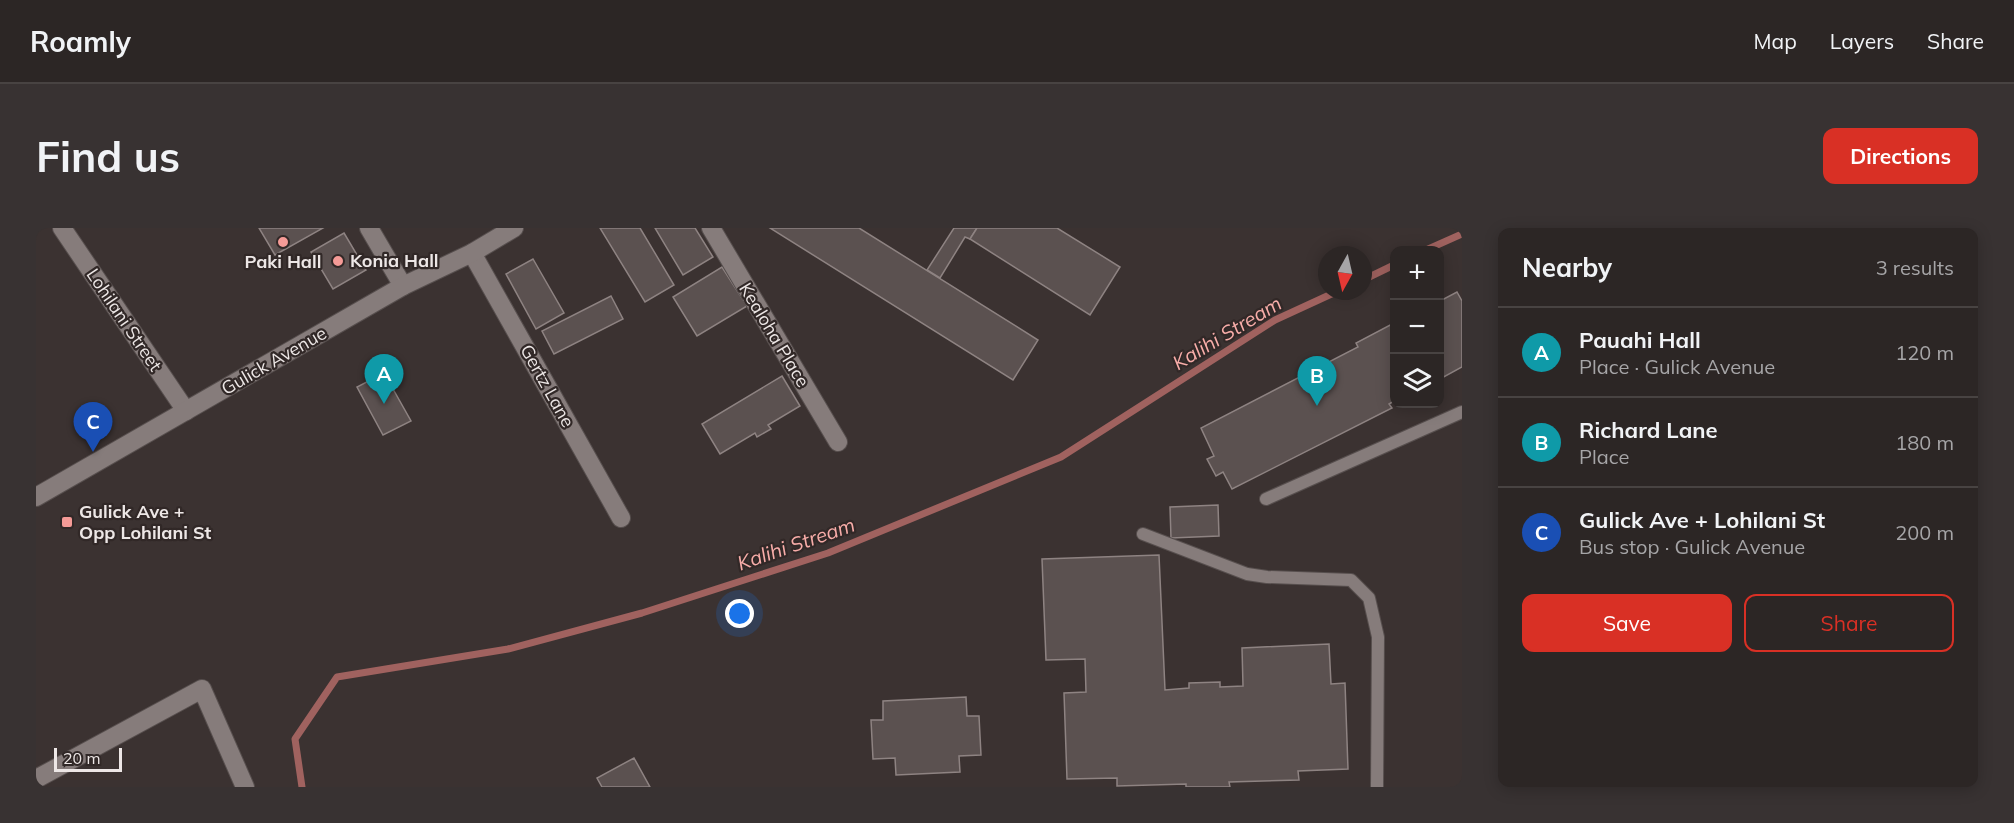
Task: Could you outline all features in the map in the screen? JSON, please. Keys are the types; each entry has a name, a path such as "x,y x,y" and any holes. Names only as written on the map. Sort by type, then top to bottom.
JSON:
{"street":[{"name":"Lohilani Street","path":"62,228 186,411"},
{"path":"369,228 403,286"},
{"name":"Gulick Avenue","path":"36,497 403,286 472,253 514,228"},
{"name":"Kealoha Place","path":"711,228 838,442"},
{"name":"Gertz Lane","path":"472,253 621,518"},
{"path":"36,779 202,689 245,787"}],"lane":[{"path":"1266,499 1462,412"},
{"path":"1143,534 1247,574 1267,577 1351,580 1369,598 1378,637 1377,787"}],"building":[{"name":"Paki Hall","path":"259,228 323,228 275,255"},
{"path":"600,228 640,228 674,285 645,302"},
{"path":"655,228 695,228 713,257 683,275"},
{"path":"770,228 859,228 1038,340 1013,380"},
{"path":"954,228 977,228 970,239 965,237 940,278 927,270"},
{"path":"977,228 1057,228 1120,267 1090,315 970,239"},
{"name":"Konia Hall","path":"344,233 366,270 333,289 311,252"},
{"path":"533,259 564,313 536,329 506,274"},
{"path":"722,267 747,306 697,336 673,297"},
{"path":"1457,292 1462,301 1462,367 1444,377 1444,300"},
{"path":"611,296 623,319 554,354 542,331"},
{"path":"1390,325 1389,404 1392,408 1232,489 1223,472 1216,476 1207,459 1214,456 1201,428 1358,347 1356,343"},
{"path":"384,373 411,421 383,435 357,387"},
{"path":"782,376 800,406 768,425 771,429 757,437 755,433 720,454 702,424"},
{"path":"1218,505 1219,536 1171,538 1170,507"},
{"path":"1159,555 1165,690 1189,688 1189,683 1220,682 1220,687 1243,686 1242,648 1329,644 1331,684 1345,683 1348,769 1298,771 1299,780 1229,782 1230,787 1186,787 1186,784 1117,786 1117,778 1067,779 1064,693 1086,692 1085,659 1046,660 1042,559"},
{"path":"966,697 967,716 979,716 981,755 959,756 960,772 896,775 895,758 873,759 871,720 883,720 883,701"},
{"path":"634,758 650,787 602,787 597,778"}],"waterway":[{"name":"Kalihi Stream","path":"1435,246 1462,234"},
{"name":"Kalihi Stream","path":"1372,276 1390,267"},
{"name":"Kalihi Stream","path":"302,787 295,739 337,677 508,649 642,613 828,553 1061,457 1275,320 1318,300"}],"place":[{"name":"Paki Hall","path":"283,242"},
{"name":"Konia Hall","path":"338,261"},
{"name":"Pauahi Hall","path":"384,404"},
{"name":"Richard Lane","path":"1317,406"},
{"name":"Gulick Ave + Lohilani St","path":"93,452"},
{"name":"Gulick Ave + Opp Lohilani St","path":"67,522"}]}
